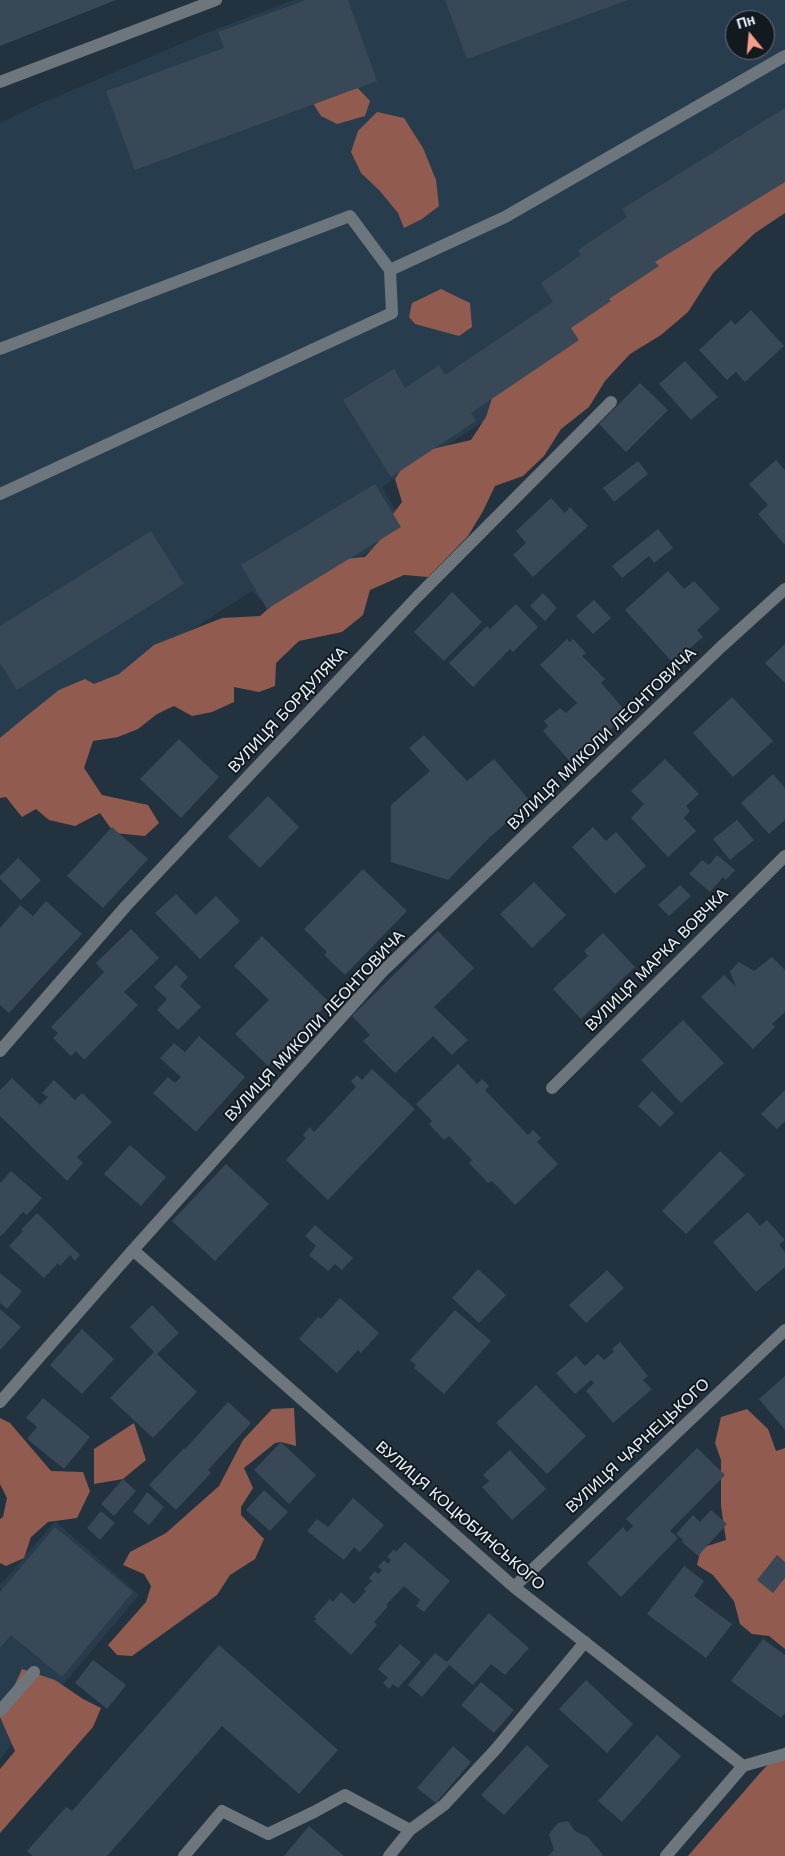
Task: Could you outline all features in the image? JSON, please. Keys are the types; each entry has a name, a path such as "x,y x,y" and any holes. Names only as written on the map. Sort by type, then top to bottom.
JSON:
{"street":[{"path":"0,82 216,0"},
{"path":"390,270 505,217 785,56"},
{"path":"0,349 350,216 390,270 392,313 0,494"},
{"name":"ВУЛИЦЯ БОРДУЛЯКА","path":"0,1051 126,906 416,597 611,402"},
{"name":"ВУЛИЦЯ МИКОЛИ ЛЕОНТОВИЧА","path":"0,1402 133,1250 382,972 722,646 785,589"},
{"name":"ВУЛИЦЯ МАРКА ВОВЧКА","path":"552,1088 785,856"},
{"name":"ВУЛИЦЯ КОЦЮБИНСЬКОГО","path":"133,1250 514,1587 743,1766"},
{"name":"ВУЛИЦЯ ЧАРНЕЦЬКОГО","path":"514,1587 785,1330"},
{"path":"389,1856 410,1830 444,1805 489,1756 585,1642"},
{"path":"0,1711 34,1672"},
{"path":"666,1856 743,1766 785,1754"},
{"path":"184,1856 222,1811 268,1834 314,1812 345,1794 410,1830"}],"shaded area":[{"path":"294,0 785,0 785,191 514,402 382,487 406,529 271,611 252,591 0,753 0,123 35,106 204,34"},
{"path":"350,80 370,101 365,116 337,124 321,116 311,100"},
{"path":"377,112 404,118 423,148 436,180 439,206 422,219 404,228 398,213 380,191 361,173 351,152 358,131"},
{"path":"785,161 785,213 755,233 713,273 688,312 661,335 630,354 605,381 589,407 561,429 544,456 523,476 495,486 468,536 428,577 404,575 370,590 363,615 342,632 299,641 276,663 275,686 259,692 234,687 234,702 212,712 192,716 174,706 157,714 138,729 118,737 93,741 84,768 102,795 148,805 159,823 145,836 114,833 100,813 75,826 49,820 36,809 22,817 6,797 0,798 0,738 24,718 59,690 85,679 94,684 119,674 154,645 222,618 260,616 283,596 334,560 365,557 381,539 390,518 402,502 395,479 411,454 471,440 486,417 493,395 494,379"},
{"path":"441,289 470,303 472,327 459,336 415,324 409,317 412,303"},
{"path":"294,1408 296,1446 281,1442 275,1443 244,1468 253,1488 241,1507 241,1515 264,1539 255,1559 230,1575 217,1595 132,1656 117,1655 108,1645 146,1602 151,1586 144,1574 123,1565 130,1552 166,1533 219,1486 243,1440 272,1409"},
{"path":"747,1409 768,1429 776,1451 785,1448 785,1649 769,1636 752,1634 740,1624 734,1601 713,1575 697,1565 701,1548 726,1540 721,1506 721,1460 715,1443 721,1417"},
{"path":"0,1418 10,1423 51,1471 83,1472 90,1491 77,1518 48,1522 31,1537 24,1558 6,1566 0,1563 0,1519 3,1517 7,1498 0,1484"},
{"path":"134,1423 146,1460 123,1479 94,1484 94,1449"},
{"path":"55,1521 139,1595 0,1759 0,1585"},
{"path":"22,1669 55,1680 83,1699 101,1708 93,1727 0,1833 0,1769 15,1751 0,1717"},
{"path":"785,1747 785,1856 688,1856 760,1773"}],"building":[{"path":"0,0 116,0 0,46"},
{"path":"306,0 348,0 377,81 135,170 106,91 224,48 218,32"},
{"path":"445,0 628,0 467,59"},
{"path":"785,108 785,182 655,262 659,266 609,299 611,301 571,328 579,340 471,413 476,421 391,477 343,400 394,369 405,388 439,365 445,375 553,302 541,283 581,255 578,250 627,217 622,209"},
{"path":"751,310 784,346 745,382 736,372 727,380 699,350 731,320 735,325"},
{"path":"685,361 718,397 691,420 659,384"},
{"path":"640,383 668,410 626,452 599,424"},
{"path":"776,460 785,470 784,544 758,514 768,505 749,484"},
{"path":"638,461 648,474 614,502 603,488"},
{"path":"375,484 401,527 267,609 241,565"},
{"path":"551,498 565,513 570,507 588,526 533,577 513,555 526,543 516,531"},
{"path":"658,529 673,548 654,563 649,556 622,578 612,566"},
{"path":"151,531 184,584 17,690 0,663 0,626"},
{"path":"668,571 684,589 694,581 720,609 697,630 703,637 673,663 625,610"},
{"path":"452,592 482,622 444,661 414,632"},
{"path":"543,593 557,608 545,621 530,606"},
{"path":"594,600 611,618 593,634 576,616"},
{"path":"516,604 538,627 513,652 510,649 473,687 449,663 487,626 490,629"},
{"path":"567,639 570,642 573,639 586,653 582,656 605,679 601,683 628,714 571,763 543,731 548,726 544,721 560,708 566,713 577,703 540,665"},
{"path":"785,644 785,683 765,663"},
{"path":"732,697 773,741 733,777 693,733"},
{"path":"424,735 467,781 494,759 531,802 490,837 448,880 391,862 391,805 430,771 409,748"},
{"path":"179,739 219,777 181,818 140,779"},
{"path":"665,759 699,794 686,806 690,811 684,818 696,831 668,857 631,818 644,804 631,791"},
{"path":"773,774 785,788 785,820 769,834 741,803"},
{"path":"268,796 299,827 260,868 228,837"},
{"path":"737,820 754,840 730,860 713,839"},
{"path":"112,827 148,859 103,908 67,876"},
{"path":"593,827 606,841 616,832 646,866 615,894 572,847"},
{"path":"717,855 735,870 726,880 723,877 710,892 689,874 702,860 709,865"},
{"path":"18,858 41,880 21,900 0,879 0,876"},
{"path":"363,869 407,911 345,975 324,955 327,952 304,929"},
{"path":"534,882 566,915 532,948 500,914"},
{"path":"680,885 691,896 669,916 658,905"},
{"path":"176,894 196,915 216,896 240,921 200,959 155,913"},
{"path":"46,901 82,934 9,1013 0,1005 0,928 20,905 33,916"},
{"path":"131,929 159,958 124,992 138,1005 84,1060 76,1051 71,1056 53,1038 58,1033 51,1027 104,972 96,963"},
{"path":"438,931 474,968 434,1007 468,1040 452,1055 433,1036 395,1073 363,1041 370,1035 352,1016"},
{"path":"603,933 635,967 581,1019 553,989 588,956 584,951"},
{"path":"262,936 329,1002 268,1066 235,1034 269,1000 234,966"},
{"path":"772,957 785,970 785,1012 772,1024 775,1027 753,1049 701,997 724,975 736,987 730,971 739,962 754,971"},
{"path":"176,965 188,977 180,986 201,1007 178,1030 157,1010 167,999 154,987"},
{"path":"683,1020 724,1063 681,1103 641,1060"},
{"path":"199,1036 245,1077 196,1132 153,1093 168,1077 175,1083 181,1077 160,1058 174,1043 185,1052"},
{"path":"458,1064 477,1084 482,1079 489,1086 485,1090 528,1135 533,1130 541,1138 537,1142 558,1164 515,1205 492,1181 488,1183 469,1163 472,1160 449,1136 444,1140 429,1124 432,1121 416,1104"},
{"path":"372,1069 415,1109 328,1200 286,1160 306,1138 303,1135 310,1127 314,1132 356,1087 351,1081 357,1075 362,1080"},
{"path":"12,1078 40,1105 48,1097 42,1093 54,1080 75,1100 82,1093 112,1122 77,1157 83,1163 67,1181 0,1116 0,1090"},
{"path":"785,1090 785,1121 777,1129 761,1114"},
{"path":"652,1091 674,1113 660,1127 638,1106"},
{"path":"130,1145 166,1177 141,1206 104,1174"},
{"path":"720,1151 745,1175 686,1234 662,1211"},
{"path":"226,1164 269,1204 215,1261 172,1221"},
{"path":"11,1171 42,1198 27,1215 23,1212 1,1236 0,1183"},
{"path":"748,1212 760,1226 767,1220 785,1240 779,1245 785,1252 785,1267 756,1292 713,1242"},
{"path":"37,1213 80,1255 75,1261 70,1255 60,1266 58,1263 44,1278 9,1246"},
{"path":"315,1225 353,1258 342,1270 335,1264 328,1271 309,1255 316,1246 305,1236"},
{"path":"478,1269 506,1295 479,1323 452,1298"},
{"path":"607,1270 624,1288 586,1323 569,1305"},
{"path":"0,1273 22,1291 7,1309 0,1303"},
{"path":"340,1298 379,1333 361,1353 358,1350 337,1373 299,1339 318,1317 321,1319"},
{"path":"152,1305 179,1333 157,1354 197,1392 153,1438 110,1398 154,1352 130,1327"},
{"path":"0,1309 21,1327 0,1350"},
{"path":"455,1310 491,1341 444,1394 414,1368 416,1365 410,1360"},
{"path":"82,1329 114,1359 82,1394 50,1365"},
{"path":"620,1342 648,1376 643,1380 652,1389 613,1423 586,1391 594,1383 591,1380 575,1394 556,1373 576,1356 585,1366 598,1354 604,1360 614,1352 612,1349"},
{"path":"785,1376 785,1430 759,1399"},
{"path":"536,1385 586,1436 547,1474 496,1423"},
{"path":"43,1398 90,1437 64,1469 27,1439 37,1427 26,1418"},
{"path":"228,1402 251,1423 208,1470 211,1473 176,1510 149,1485"},
{"path":"281,1442 316,1475 289,1504 254,1470"},
{"path":"697,1448 725,1475 670,1531 678,1538 621,1597 587,1563 623,1527 627,1532 633,1526 626,1519"},
{"path":"510,1450 546,1489 512,1520 482,1487 489,1481 483,1475"},
{"path":"123,1479 136,1491 114,1516 101,1504"},
{"path":"264,1490 288,1512 270,1531 246,1510"},
{"path":"147,1492 164,1507 149,1525 133,1512"},
{"path":"353,1498 384,1525 360,1552 354,1547 344,1560 307,1531 317,1519 328,1527"},
{"path":"711,1510 727,1524 698,1556 676,1534 693,1515 700,1522"},
{"path":"101,1511 115,1523 100,1540 87,1528"},
{"path":"55,1527 133,1592 62,1677 11,1635 0,1648 0,1592"},
{"path":"405,1542 450,1581 424,1612 416,1606 420,1600 404,1586 386,1605 388,1606 374,1622 377,1625 351,1655 314,1621 317,1619 314,1617 330,1599 333,1602 341,1592 354,1604 372,1581 369,1578 375,1571 378,1574 382,1570 378,1567 384,1560 388,1564 391,1560 387,1557 394,1549 396,1552"},
{"path":"777,1555 785,1562 785,1578 773,1593 757,1580"},
{"path":"684,1566 704,1581 694,1596 732,1624 706,1658 647,1614"},
{"path":"489,1613 529,1648 505,1675 491,1664 473,1685 449,1665 422,1697 408,1685 435,1653 447,1662"},
{"path":"763,1639 785,1655 785,1713 781,1718 731,1681"},
{"path":"400,1644 421,1662 398,1688 393,1684 389,1689 383,1683 388,1678 378,1669"},
{"path":"219,1645 338,1750 299,1794 222,1726 107,1856 33,1856 27,1851 66,1807 72,1811"},
{"path":"93,1660 126,1685 107,1709 75,1683"},
{"path":"586,1680 633,1724 607,1753 559,1709"},
{"path":"481,1682 514,1710 494,1733 461,1705"},
{"path":"657,1735 681,1756 622,1822 598,1801"},
{"path":"527,1745 549,1766 504,1815 481,1795"},
{"path":"453,1746 471,1762 436,1803 417,1788"},
{"path":"568,1821 575,1831 588,1837 602,1856 548,1856 554,1850 549,1834 558,1823"},
{"path":"309,1826 344,1856 284,1856"}]}
